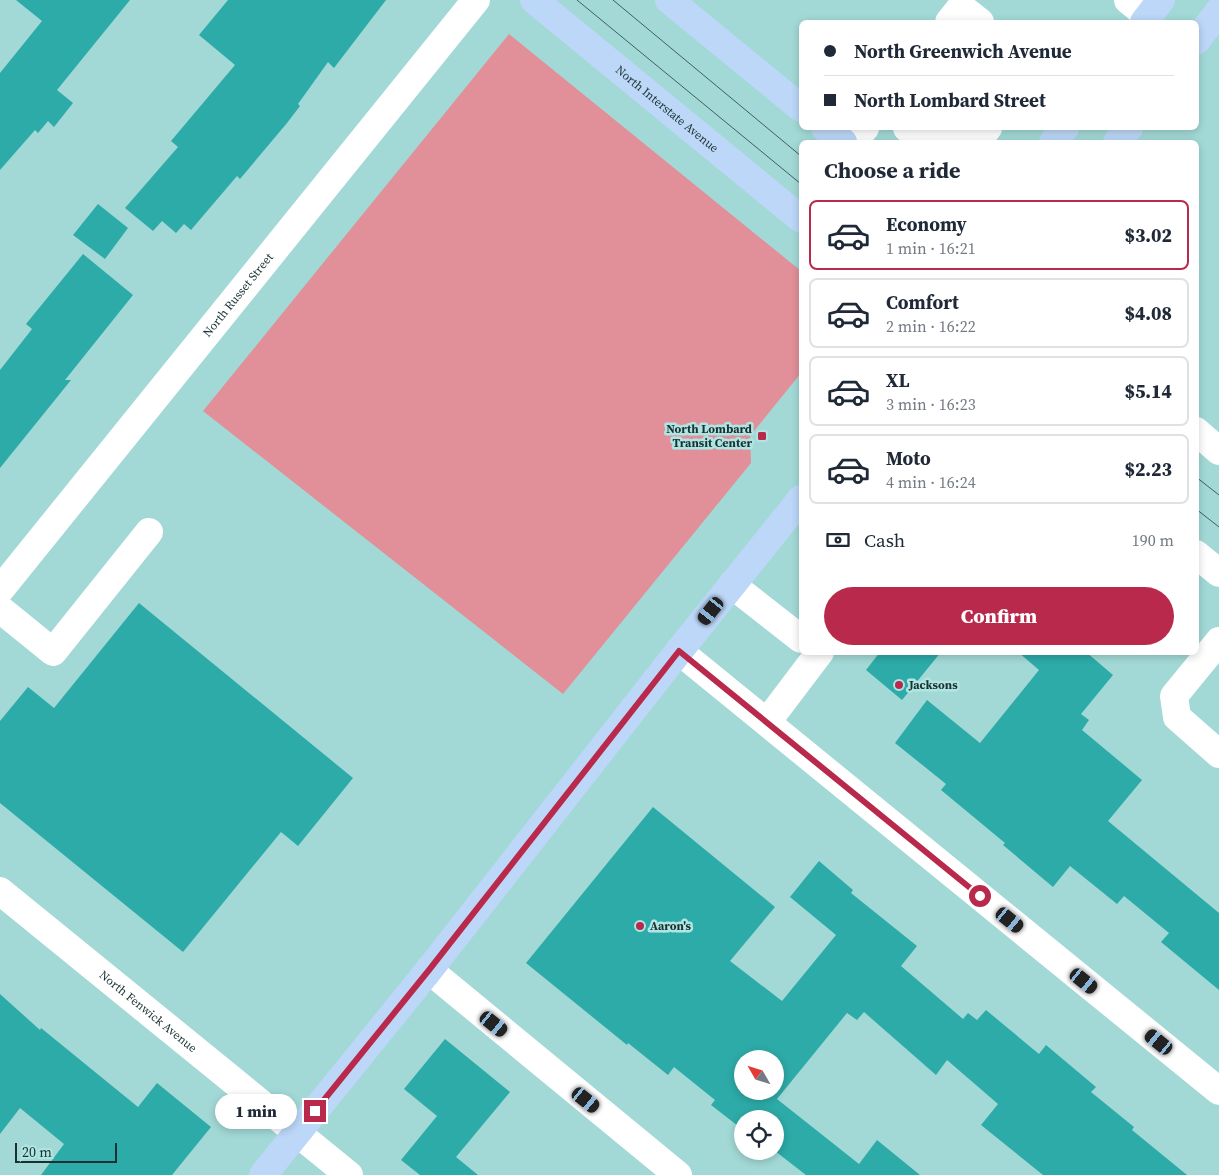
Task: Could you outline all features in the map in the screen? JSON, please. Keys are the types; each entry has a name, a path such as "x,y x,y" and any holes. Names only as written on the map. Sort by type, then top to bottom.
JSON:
{"main road":[{"name":"North Interstate Avenue","path":"534,0 799,217"},
{"path":"669,0 799,106"},
{"path":"1199,37 1219,11"},
{"path":"828,130 841,140"},
{"path":"1119,140 1127,130"},
{"path":"263,1175 429,970 679,651 799,501"}],"street":[{"name":"North Russet Street","path":"0,590 476,0"},
{"path":"1128,0 1152,13"},
{"path":"951,20 961,7 977,20"},
{"path":"855,140 863,130"},
{"path":"910,130 922,140"},
{"path":"951,140 980,137 986,130"},
{"path":"1199,434 1219,451"},
{"path":"0,609 53,652 148,532"},
{"path":"1199,556 1219,573"},
{"path":"732,585 799,637"},
{"path":"1219,641 1174,696 1177,718 1219,754"},
{"path":"679,651 1219,1091"},
{"path":"767,722 817,655"},
{"name":"North Fenwick Avenue","path":"0,891 349,1175"},
{"path":"429,970 678,1175"}],"shaded area":[{"path":"509,34 799,269 799,375 750,436 751,463 563,694 203,411"}],"building":[{"path":"16,0 130,0 57,90 73,103 54,127 48,121 38,133 35,130 0,170 0,73 42,21"},
{"path":"228,0 386,0 334,68 328,62 298,104 300,106 240,179 237,176 191,230 184,224 176,233 162,221 153,231 125,208 178,147 171,141 235,65 199,35"},
{"path":"98,204 128,228 105,259 73,235"},
{"path":"83,254 133,295 65,380 71,380 0,468 0,370 32,329 26,324"},
{"path":"139,603 353,778 298,846 281,832 183,952 0,803 0,721 28,687 54,708"},
{"name":"Jacksons","path":"878,655 939,655 902,700 866,670"},
{"path":"1022,655 1090,655 1113,675 1081,714 1089,720 1082,730 1142,780 1108,821 1219,913 1219,990 1161,942 1169,933 1124,896 1117,904 1070,866 1053,887 1003,845 1005,843 941,790 946,784 895,743 927,700 980,743 1039,670"},
{"path":"653,807 775,907 730,961 782,1001 836,935 790,897 819,861 853,890 851,893 917,946 901,966 963,1019 968,1013 977,1020 986,1010 1039,1054 1046,1045 1096,1087 1091,1092 1134,1127 1132,1130 1187,1175 1043,1175 981,1125 998,1104 947,1060 936,1075 864,1012 857,1020 847,1013 784,1090 784,1050 734,1050 734,1100 778,1100 859,1164 877,1140 920,1175 806,1175 784,1158 784,1110 734,1110 734,1123 711,1105 715,1100 674,1067 668,1075 628,1043 627,1045 526,963"},
{"path":"0,994 40,1030 41,1028 138,1107 157,1083 211,1127 172,1175 41,1175 64,1144 20,1108 0,1134"},
{"path":"445,1039 510,1092 456,1157 478,1175 420,1175 401,1160 437,1116 404,1089"}],"tram line":[{"path":"577,0 799,182"},
{"path":"613,0 799,154"},
{"path":"1199,479 1219,495"},
{"path":"1199,511 1219,527"}],"place":[{"name":"North Lombard Transit Center","path":"762,436"},
{"name":"Jacksons","path":"899,685"},
{"name":"Aaron's","path":"640,926"}],"route":[{"path":"315,1111 429,970 679,651 980,896"}]}
